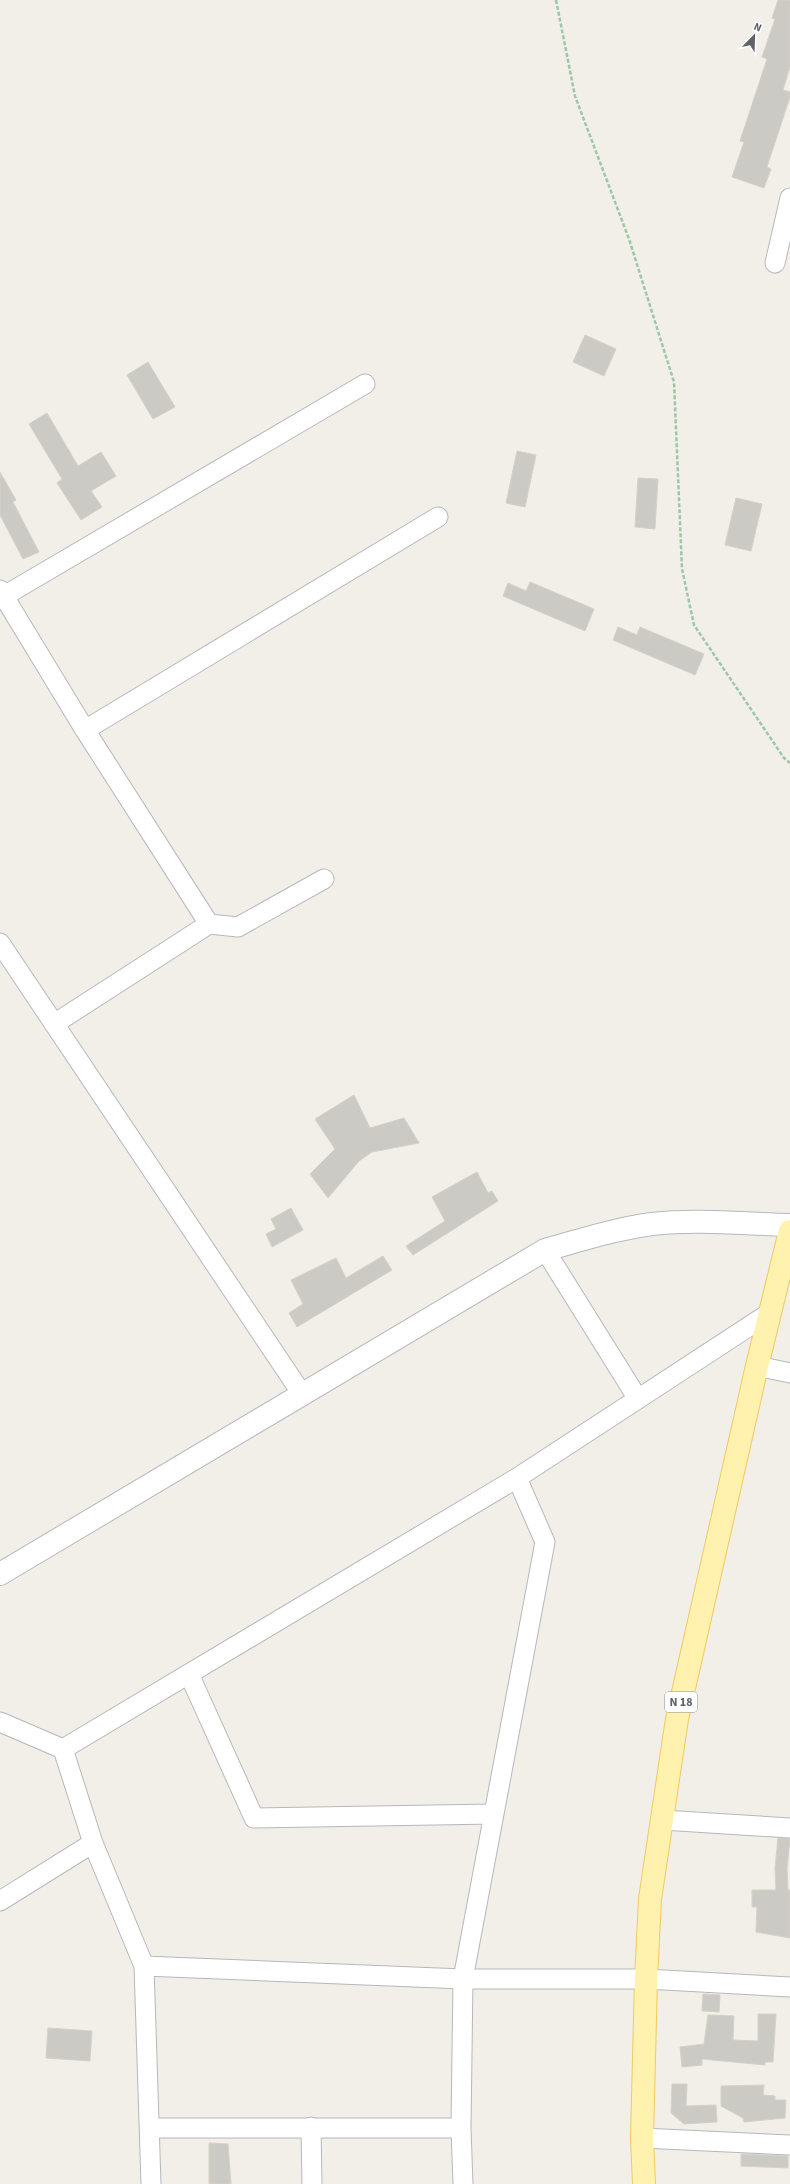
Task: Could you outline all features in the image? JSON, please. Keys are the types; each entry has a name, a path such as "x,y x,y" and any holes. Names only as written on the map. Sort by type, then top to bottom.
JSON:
{"main road":[{"name":"N 18","path":"644,2184 642,2138 646,1979 650,1899 677,1720 757,1366 790,1231"}],"street":[{"path":"775,263 790,198"},
{"path":"209,924 85,730 2,593 365,384"},
{"path":"85,730 438,517"},
{"path":"54,1024 209,924 238,927 324,879"},
{"path":"0,943 302,1394"},
{"path":"0,1574 545,1250 616,1230 653,1224 692,1222 790,1225"},
{"path":"545,1250 638,1399"},
{"path":"63,1749 517,1478 771,1312"},
{"path":"757,1366 790,1372"},
{"path":"463,2184 461,2128 463,1979 545,1542 517,1478"},
{"path":"189,1674 254,1818 494,1814"},
{"path":"0,1722 63,1749 93,1843 144,1966 151,2184"},
{"path":"663,1820 790,1828"},
{"path":"0,1901 93,1843"},
{"path":"144,1966 463,1979 646,1979 790,1988"},
{"path":"311,2127 312,2184"},
{"path":"150,2128 461,2128"},
{"path":"642,2138 790,2145"}],"path":[{"path":"556,0 575,96 629,239 674,382 682,569 694,625 784,758 790,763"}],"building":[{"path":"778,0 790,0 790,67 783,90 790,92 790,97 767,167 771,169 764,188 732,177 744,142 740,141 767,59 762,57 775,19 772,18"},
{"path":"585,335 616,349 604,376 573,362"},
{"path":"148,362 175,407 153,419 127,375"},
{"path":"47,413 78,466 101,452 116,476 91,491 102,507 81,520 57,483 62,479 29,424"},
{"path":"517,451 536,455 525,507 506,503"},
{"path":"0,472 16,500 13,502 39,552 23,559 0,515"},
{"path":"638,478 658,479 655,529 635,527"},
{"path":"736,498 762,504 751,551 725,545"},
{"path":"530,582 594,609 585,631 503,596 508,583 526,591"},
{"path":"618,627 637,635 640,627 704,654 695,675 613,640"},
{"path":"354,1095 370,1128 404,1118 419,1143 372,1152 359,1161 328,1198 310,1174 335,1149 315,1119"},
{"path":"477,1172 488,1193 492,1191 498,1201 413,1255 406,1246 445,1221 432,1197"},
{"path":"291,1208 303,1230 272,1247 266,1234 276,1229 271,1219"},
{"path":"383,1256 392,1270 297,1327 289,1313 303,1304 291,1280 336,1258 346,1278"},
{"path":"778,1838 790,1839 787,1869 788,1890 790,1890 790,1938 756,1932 757,1907 752,1907 752,1890 776,1890 775,1868"},
{"path":"703,1994 720,1995 719,2012 702,2011"},
{"path":"758,2014 776,2014 773,2062 765,2062 765,2065 702,2059 702,2065 682,2067 680,2047 704,2044 708,2015 734,2016 733,2040 758,2041"},
{"path":"48,2028 92,2031 90,2061 46,2058"},
{"path":"672,2084 687,2084 686,2106 716,2105 717,2122 684,2124 671,2113"},
{"path":"764,2085 763,2095 775,2096 775,2100 786,2100 785,2118 744,2122 743,2118 721,2106 721,2086"},
{"path":"209,2143 228,2144 231,2184 209,2184"},
{"path":"741,2154 788,2156 788,2168 741,2166"}]}
